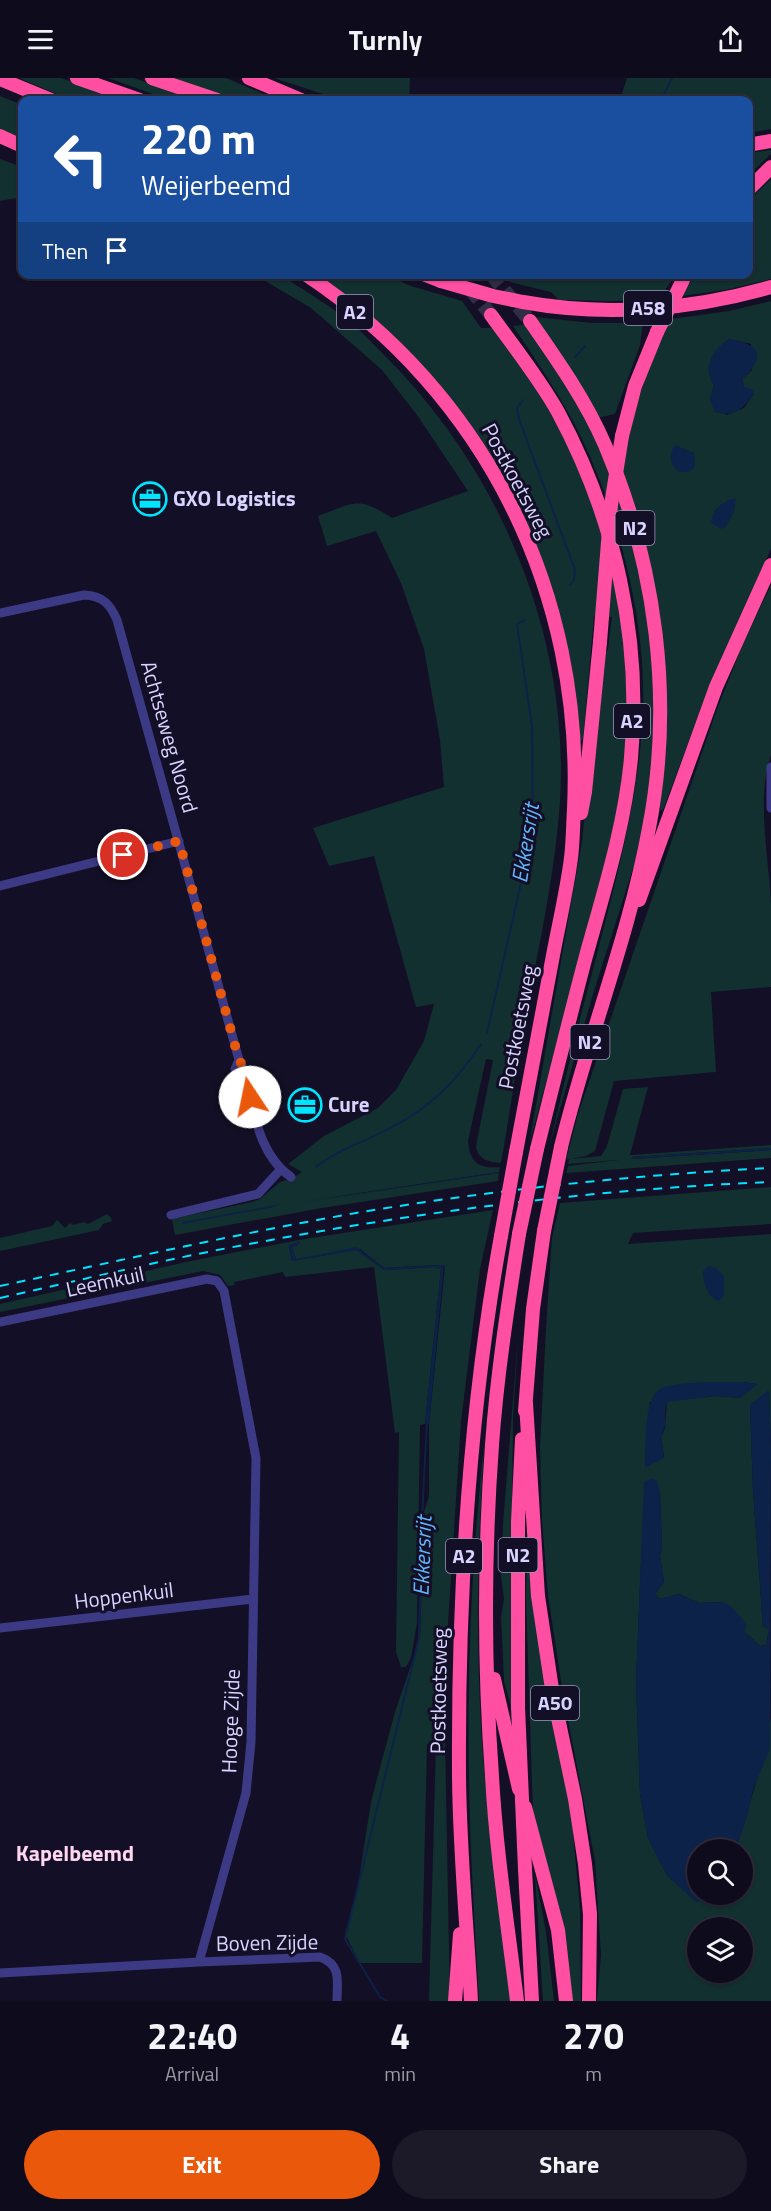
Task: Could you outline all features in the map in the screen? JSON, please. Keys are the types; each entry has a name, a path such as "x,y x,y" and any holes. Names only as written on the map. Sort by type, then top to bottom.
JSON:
{"highway":[{"path":"77,78 129,96"},
{"path":"152,78 205,96"},
{"path":"249,78 292,96"},
{"path":"0,79 41,96"},
{"path":"0,136 18,144"},
{"path":"753,143 771,141"},
{"path":"0,146 18,151"},
{"path":"753,185 771,167"},
{"name":"Postkoetsweg","path":"311,279 366,320 402,354 445,401 485,460 520,522 551,605 564,659 572,709 574,752 572,857 486,1320 466,1519 459,1695 459,1772 471,2001"},
{"name":"A58","path":"436,279 493,296 523,302 614,310 698,304 771,287"},
{"name":"A58","path":"572,857 585,792 611,505 621,436 635,387 657,332 684,279"},
{"name":"A2","path":"491,315 536,376 558,412 600,507 621,582 632,668 631,758 616,842 537,1149 519,1234 507,1307 492,1444 488,1519 487,1645 492,1778 517,2001"},
{"name":"N2","path":"530,321 580,396 605,444 635,528 646,570 654,617 660,708 654,801 649,829 623,938 576,1085 561,1147 544,1232 533,1309 526,1403 519,1457 518,1707 532,2001"},
{"name":"N2","path":"623,938 647,880 669,812 716,687 771,565"},
{"name":"A50","path":"526,1403 538,1596 552,1689 575,1799 586,1874 590,1914 589,2001"},
{"name":"A50","path":"487,1645 515,1775 558,1930 566,2001"},
{"name":"Postkoetsweg","path":"455,2001 464,1878"}],"street":[{"name":"Achtseweg Noord","path":"0,613 84,595 98,597 108,602 117,621 239,1060 246,1074 245,1080 266,1147 281,1169 291,1177"},
{"path":"771,767 771,808"},
{"path":"0,886 179,841"},
{"path":"171,1215 258,1194 281,1169"},
{"name":"Leemkuil","path":"0,1322 207,1279 217,1281"},
{"name":"Hooge Zijde","path":"199,1962 246,1793 251,1742 256,1458 224,1291 217,1281"},
{"name":"Hoppenkuil","path":"0,1629 253,1599"},
{"name":"Boven Zijde","path":"199,1962 320,1957 330,1961 336,1969 337,2001"},
{"path":"0,1973 199,1962"}],"green space":[{"path":"19,78 61,78 113,96 62,96"},
{"path":"108,78 134,78 184,96 159,96"},
{"path":"169,78 226,78 269,96 221,96"},
{"path":"274,78 410,78 409,96 329,96"},
{"path":"627,78 771,78 771,129 753,132 753,96 621,96"},
{"path":"0,96 18,103 18,136 0,129"},
{"path":"771,150 771,154 753,171 753,152"},
{"path":"0,159 18,166 18,198 0,201"},
{"path":"771,179 771,279 725,290 682,296 693,279 753,279 753,196"},
{"path":"262,279 287,279 348,320 388,359 429,404 464,454 495,507 521,562 540,621 553,680 560,741 560,802 551,881 501,1163 488,1161 482,1157 476,1146 493,1060 486,1059 468,1141 471,1155 477,1163 486,1167 500,1167 499,1172 300,1202 499,1173 498,1181 322,1208 175,1235 172,1219 260,1199 280,1182 291,1179 302,1172 288,1164 324,1136 378,1108 396,1090 424,1041 434,1004 416,1007 374,856 329,866 313,828 444,787 440,740 424,649 401,583 376,531 327,546 318,516 348,505 363,504 392,518 468,491 417,415 382,370 311,308"},
{"path":"323,279 395,279 462,301 481,328 492,328 523,370 551,414 568,448 597,519 617,594 627,671 628,709 620,795 601,879 529,1145 582,841 601,662 608,649 612,617 594,616 583,739 579,743 572,672 563,630 514,498 497,465 455,403 430,374 404,346 348,297"},
{"path":"507,279 672,279 659,300 610,301 559,300 551,292 510,282"},
{"path":"771,301 771,549 710,684 663,810 660,811 665,709 621,469 632,419 653,356 671,319 729,311","holes":["729,339 751,344 752,370 742,379 744,387 754,394 744,408 726,415 710,400 714,385 710,373 713,362","729,500 734,511 730,518 714,511"]},
{"path":"535,317 592,323 643,323 640,345 615,414 597,418"},
{"path":"529,324 554,362 600,448 626,519 642,574 653,667 653,758 648,802 635,862 594,991 549,1147 626,837 641,741 643,678 641,646 630,581 613,518 591,459 574,424 513,326"},
{"path":"771,585 771,755 764,790 764,809 771,904 771,987 711,992 716,1072 614,1081 595,1151 586,1156 570,1159 601,1156 607,1146 623,1089 648,1087 630,1155 771,1145 771,1148 632,1157 632,1159 771,1150 771,1158 566,1173 568,1166 619,1160 568,1164 569,1159 566,1160 578,1114 717,709 743,644"},
{"path":"771,1187 771,1224 633,1233 628,1244 771,1234 771,1450 769,1391 750,1405 753,1490 763,1627 769,1629 766,1645 760,1646 745,1632 721,1602 699,1603 679,1594 660,1599 655,1594 664,1582 660,1555 662,1547 660,1492 641,1562 636,1681 640,1794 648,1838 667,1875 687,1894 687,1905 753,1905 753,1839 739,1839 756,1783 771,1717 771,2001 597,2001 601,1955 595,1861 562,1688 548,1595 542,1521 540,1447 552,1238 560,1203","holes":["695,1383 757,1384 740,1398 717,1396 667,1401 665,1428 661,1437 664,1457 645,1467 650,1402"]},
{"path":"493,1210 480,1269 461,1422 444,1685 450,2001 429,2001 436,1744 427,1744 422,1963 360,1963 345,1934 358,1885 371,1802 395,1712 420,1639 424,1512 429,1496 429,1424 445,1266 384,1268 360,1249 296,1259 292,1247 298,1245 298,1241 289,1246 292,1261 356,1250 384,1270 435,1267 441,1269 425,1424 420,1425 417,1623 411,1658 406,1667 401,1667 396,1652 399,1432 395,1433 374,1267 285,1277 283,1272 234,1282 235,1285 228,1286 220,1275 203,1271 0,1312 0,1304 186,1262 304,1239"},
{"path":"107,1214 112,1221 103,1224 99,1230 0,1251 0,1238 52,1226 57,1220 65,1228 70,1223 73,1225 84,1222 88,1224"},
{"path":"518,1337 513,1420 511,1597 513,1715 504,1681 501,1617 504,1599 501,1577"},
{"path":"484,1445 478,1654 482,1738 493,1863 511,2001 479,2001 470,1834 471,1611"},
{"path":"528,1546 570,1800 580,1909 581,2001 572,2001 533,1815 526,1598"},
{"path":"535,1874 546,1932 554,2001 543,2001"}],"water":[{"path":"729,339 748,344 757,352 755,364 742,380 744,387 752,389 754,394 738,410 721,413 715,412 710,400 714,385 710,379 709,366 714,353"},
{"path":"675,445 694,453 695,466 689,472 679,472 672,463 671,453"},
{"path":"736,498 734,511 726,527 720,529 711,522 716,509 723,503"},
{"path":"771,1148 771,1150 631,1159 632,1157"},
{"path":"499,1172 499,1173 300,1203"},
{"path":"282,1204 274,1207 182,1224 182,1222"},
{"path":"300,1242 298,1245 292,1247 296,1259 356,1247 384,1268 444,1265 429,1424 425,1424 441,1269 435,1267 384,1270 356,1250 292,1261 289,1245"},
{"path":"709,1266 716,1268 724,1276 724,1295 719,1301 711,1297 705,1285 703,1271"},
{"path":"742,1382 758,1384 740,1398 717,1396 667,1402 666,1423 661,1437 664,1458 645,1468 648,1416 653,1397 658,1390 673,1385"},
{"path":"769,1390 771,1450 770,1748 753,1790 739,1839 687,1839 687,1894 667,1875 648,1838 640,1794 636,1681 644,1482 652,1478 657,1481 660,1492 662,1547 660,1555 664,1582 655,1594 660,1599 679,1594 699,1603 721,1602 730,1605 746,1625 745,1632 760,1646 766,1645 769,1630 763,1627 753,1490 750,1405"}],"waterway":[{"name":"Ekkersrijt","path":"663,96 672,78"},
{"name":"Ekkersrijt","path":"575,357 585,346"},
{"name":"Ekkersrijt","path":"523,400 517,408 519,419 575,570 574,580 570,585"},
{"name":"Ekkersrijt","path":"487,1033 533,819 532,726 517,624 525,620"},
{"name":"Ekkersrijt","path":"316,1167 420,1110 454,1080 481,1044"},
{"name":"Ekkersrijt","path":"387,2001 380,1997 345,1939 419,1638 427,1421"}],"tunnel":[{"path":"460,279 491,315"},
{"path":"495,279 530,321"}],"railway":[{"path":"0,1286 266,1230 459,1197 563,1184 771,1168"},
{"path":"0,1298 213,1251 441,1212 572,1196 771,1182"}],"place":[{"name":"GXO Logistics","path":"150,499"},
{"name":"Cure","path":"305,1105"}],"district":[{"name":"Kapelbeemd","path":"75,1853"}],"route":[{"path":"123,855 179,841 239,1060 246,1074 245,1080 250,1097"}]}
